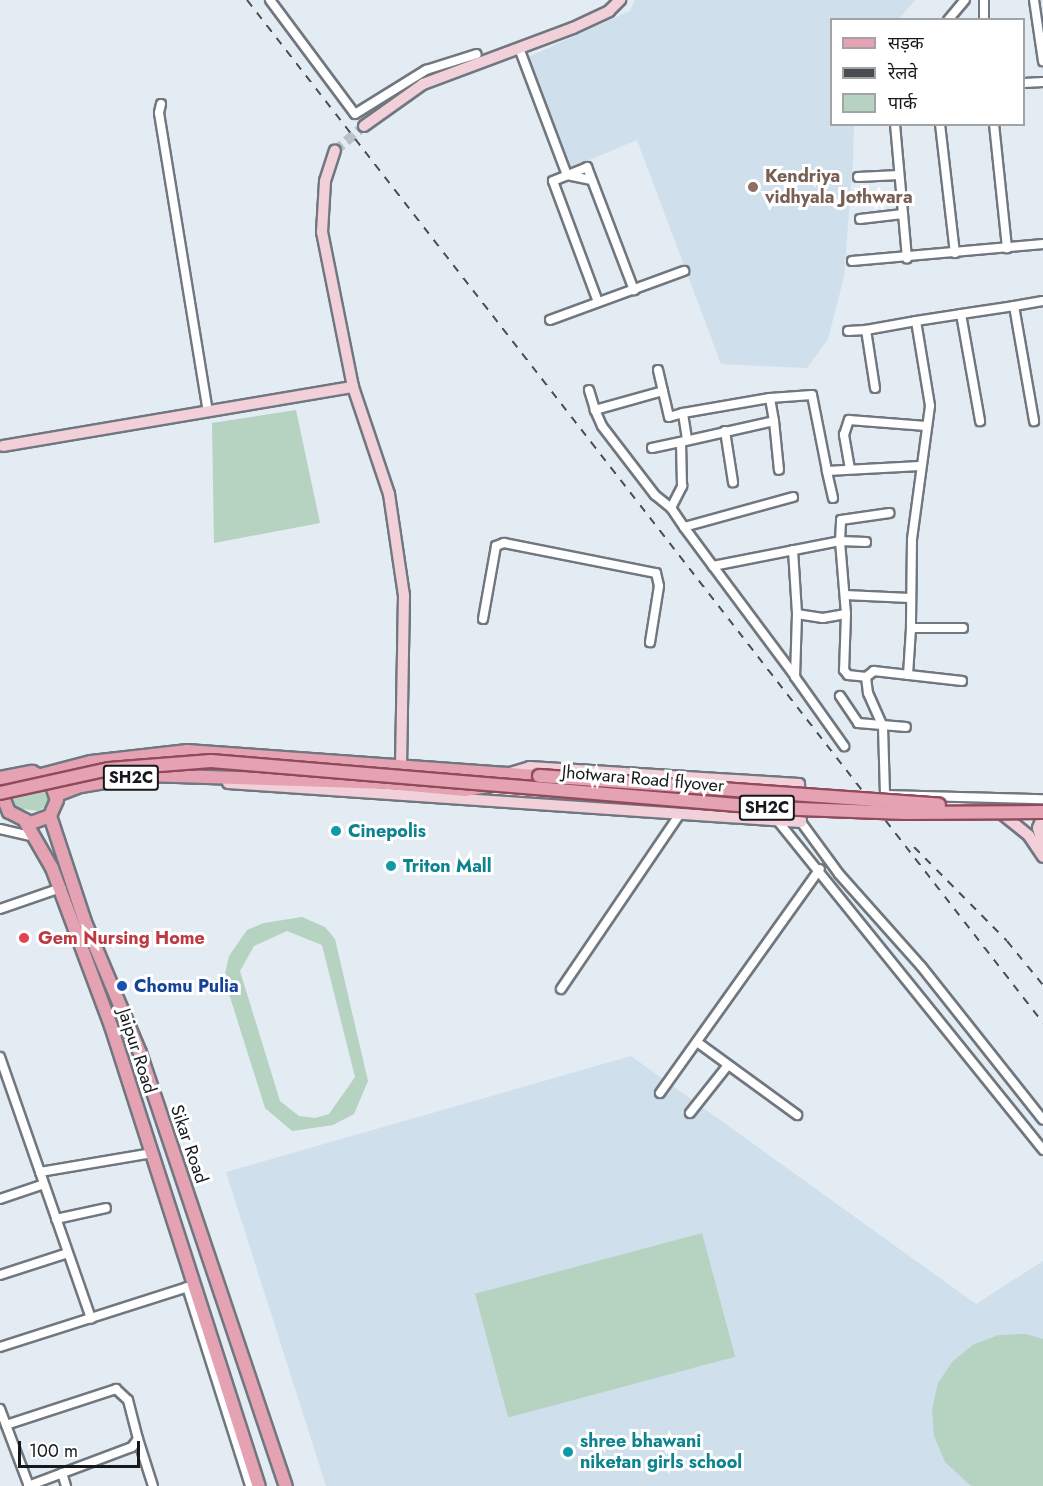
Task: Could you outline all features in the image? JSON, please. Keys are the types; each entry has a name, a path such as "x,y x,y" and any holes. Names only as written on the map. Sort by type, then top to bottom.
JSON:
{"main road":[{"name":"Jhotwara Road flyover","path":"41,775 91,762 187,751 401,764 814,798 944,806 1043,802"},
{"name":"Jhotwara Road flyover","path":"0,794 109,770 176,762 409,775 492,785 773,808 1043,813"},
{"path":"0,778 13,778 32,772 50,780 57,795 50,816 20,820 0,817"},
{"name":"SH2C","path":"57,795 81,786 146,775 207,777"},
{"name":"Jhotwara Road flyover","path":"207,777 465,790 492,785"},
{"path":"13,778 3,797 36,837"},
{"name":"Sikar Road","path":"50,816 85,922 140,1053 286,1486"},
{"name":"Jaipur Road","path":"36,837 61,888 152,1153 190,1286 256,1486"}],"street":[{"path":"270,0 355,114 426,70 477,54"},
{"path":"364,126 423,84 478,60 519,48 598,17 620,0"},
{"path":"950,18 965,0"},
{"path":"984,0 984,18"},
{"path":"1034,0 1043,61"},
{"path":"519,48 567,175"},
{"path":"1025,83 1043,82"},
{"path":"161,104 159,113 208,412"},
{"path":"895,126 907,258"},
{"path":"940,126 955,253"},
{"path":"994,126 1007,248"},
{"path":"335,151 325,181 322,232 353,387 389,494 404,596 401,764"},
{"path":"598,302 553,181 587,167 634,290"},
{"path":"858,177 899,175"},
{"path":"860,219 903,214"},
{"path":"852,261 907,258 1043,244"},
{"path":"550,320 684,271"},
{"path":"848,331 1043,302"},
{"path":"1014,306 1034,421"},
{"path":"962,314 981,421"},
{"path":"908,675 911,628 909,598 920,466 930,406 916,321"},
{"path":"866,330 875,388"},
{"path":"658,370 669,417 771,398 812,394 833,498"},
{"path":"1,446 353,387"},
{"path":"589,390 602,426 655,495 671,508 844,746"},
{"path":"595,410 663,391"},
{"path":"771,398 779,470"},
{"path":"671,508 681,492 683,413"},
{"path":"850,469 844,435 849,420 926,426"},
{"path":"652,448 774,421"},
{"path":"725,431 733,482"},
{"path":"827,471 920,466"},
{"path":"684,526 793,497"},
{"path":"889,513 841,520 840,541 846,614 844,670 848,675 866,677 874,672 962,681"},
{"path":"713,566 793,550 808,544 840,541 866,542"},
{"path":"483,619 496,546 504,543 656,573 658,586 650,642"},
{"path":"793,550 797,614 795,677"},
{"path":"845,596 909,598"},
{"path":"797,614 823,618 846,614"},
{"path":"911,628 963,628"},
{"path":"866,677 868,693 883,727 885,795 1043,802"},
{"path":"840,696 858,723 883,727 906,727"},
{"path":"510,773 530,767 799,784 801,822 839,874 921,966 1043,1120"},
{"path":"207,777 220,783 801,822"},
{"path":"1001,813 1029,837 1043,857"},
{"path":"1043,813 1038,828 1043,845"},
{"path":"561,989 680,814"},
{"path":"777,820 820,869 1043,1150"},
{"path":"0,829 36,837"},
{"path":"660,1093 820,869"},
{"path":"829,882 839,874"},
{"path":"0,909 61,888"},
{"path":"697,1042 796,1115"},
{"path":"0,1057 91,1319"},
{"path":"690,1113 728,1065"},
{"path":"40,1172 152,1153"},
{"path":"0,1199 44,1184"},
{"path":"56,1219 106,1208"},
{"path":"0,1275 68,1253"},
{"path":"0,1347 190,1286"},
{"path":"6,1425 116,1389 128,1400 153,1486"},
{"path":"0,1409 29,1486 120,1454 138,1439"},
{"path":"62,1473 66,1486"}],"shaded area":[{"name":"Kendriya vidhyala Jothwara","path":"635,0 915,0 900,18 830,18 830,126 854,126 853,160 844,277 828,339 807,368 721,364 637,140 570,168 528,57 630,11"},
{"path":"631,1056 976,1304 1043,1261 1043,1486 326,1486 226,1172"}],"green space":[{"path":"296,410 320,523 214,543 212,423"},
{"path":"46,790 51,795 50,804 38,811 8,807 0,802"},
{"path":"302,917 325,927 335,939 368,1081 354,1114 333,1125 292,1131 265,1108 224,978 229,956 247,930 264,923","holes":["287,931 322,945 355,1077 329,1114 315,1118 299,1116 280,1101 240,971 254,946"]},
{"path":"702,1233 735,1357 508,1417 475,1294"},
{"path":"1026,1334 1043,1339 1043,1486 971,1486 945,1462 934,1436 932,1409 938,1383 953,1361 974,1344 999,1335"}],"tunnel":[{"path":"335,151 364,126"}],"railway":[{"path":"247,0 1043,1023"},
{"path":"914,847 1007,941 1043,985"}],"place":[{"name":"Kendriya vidhyala Jothwara","path":"753,187"},
{"name":"Cinepolis","path":"336,831"},
{"name":"Triton Mall","path":"391,866"},
{"name":"Gem Nursing Home","path":"24,938"},
{"name":"Chomu Pulia","path":"122,986"},
{"name":"shree bhawani niketan girls school","path":"568,1452"}]}
